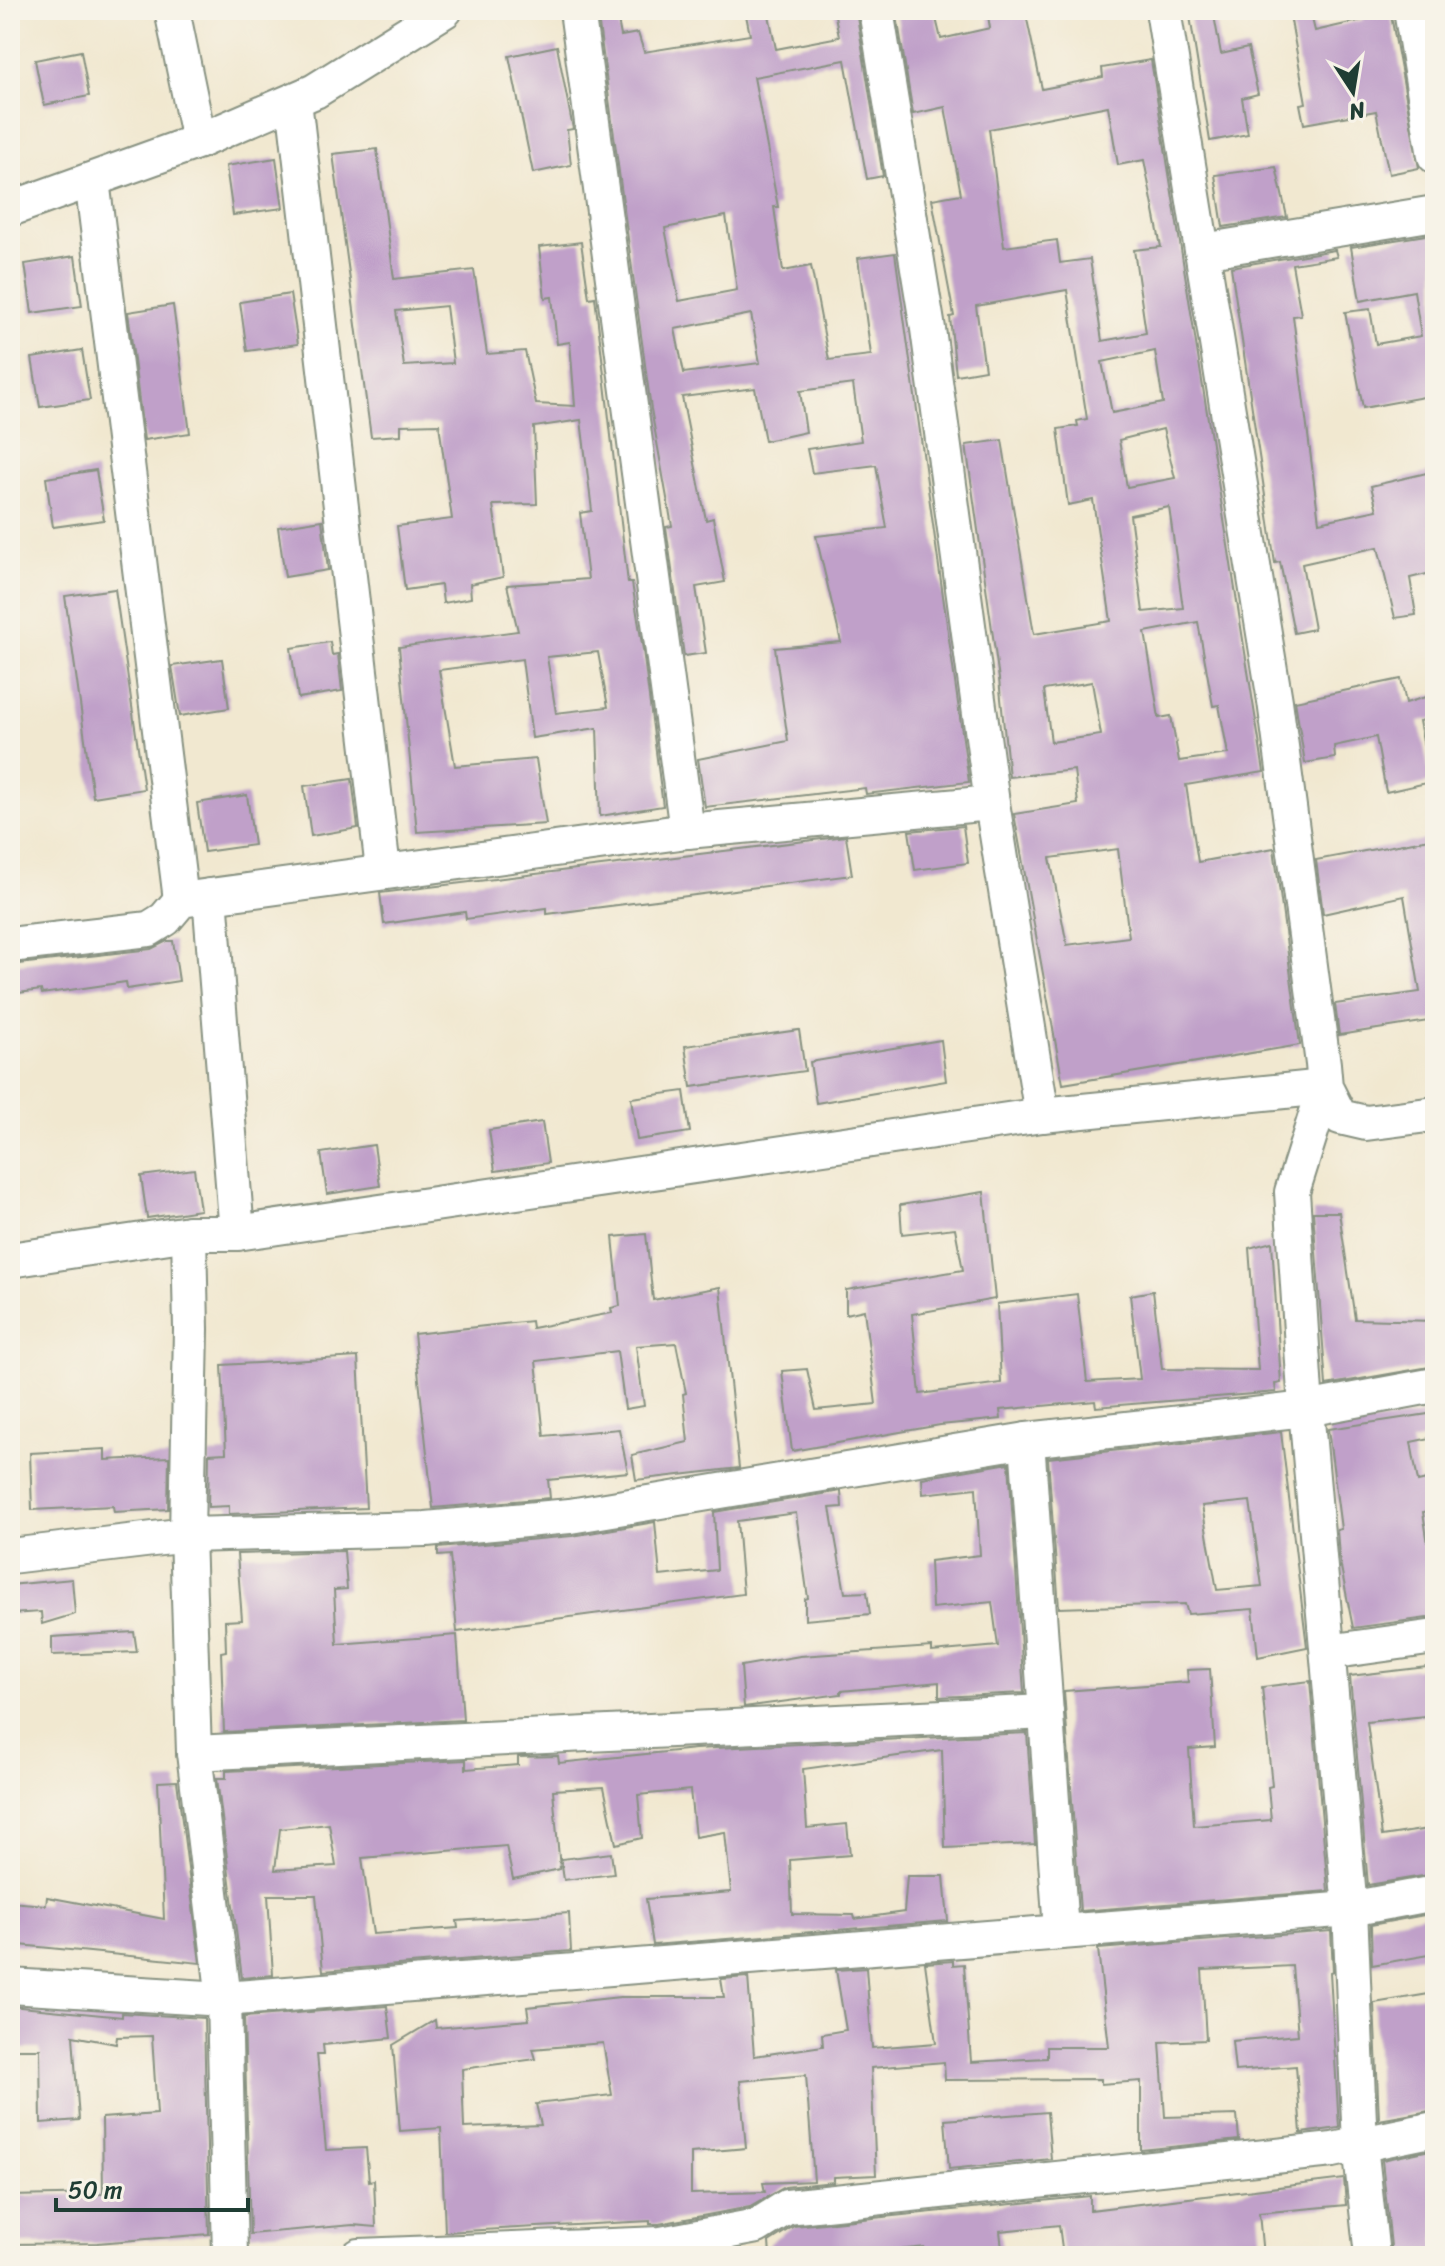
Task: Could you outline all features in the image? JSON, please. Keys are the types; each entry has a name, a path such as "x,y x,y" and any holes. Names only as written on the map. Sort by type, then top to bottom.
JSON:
{"street":[{"path":"172,10 199,141"},
{"path":"10,209 199,141 294,101 445,10"},
{"path":"577,10 687,831"},
{"path":"876,10 928,329 992,803 1042,1115"},
{"path":"1163,10 1275,701 1325,1087 1340,1117 1366,1123 1435,1114"},
{"path":"1411,10 1435,156"},
{"path":"294,101 383,870"},
{"path":"92,180 195,898 237,1233"},
{"path":"1203,251 1435,213"},
{"path":"10,945 149,929 195,898 383,870 687,831 992,803"},
{"path":"10,1260 189,1233 237,1233 1042,1115 1325,1087"},
{"path":"1325,1087 1292,1192 1306,1409 1350,1909 1360,2145 1372,2256"},
{"path":"189,1233 191,1329 187,1535 194,1753 224,1999 230,2256"},
{"path":"10,1556 187,1535 426,1529 570,1516 1027,1440 1306,1409 1435,1385"},
{"path":"1027,1440 1061,1931"},
{"path":"1328,1652 1435,1637"},
{"path":"194,1753 1046,1712"},
{"path":"10,1986 224,1999 1350,1909 1435,1893"},
{"path":"359,2256 661,2244 757,2226 787,2207 1360,2145 1435,2129"}],"building":[{"path":"597,10 616,10 621,36 638,33 644,52 750,35 745,10 768,10 776,49 839,37 834,10 856,10 883,176 867,179 845,60 754,77 778,207 774,207 783,271 811,266 829,360 871,355 858,258 895,253 969,782 866,794 865,788 705,807 698,759 788,741 775,648 841,642 816,536 887,528 876,465 812,473 807,449 861,441 853,384 800,391 806,432 765,441 755,388 682,397 706,520 713,518 725,582 696,587 706,653 684,656 666,527 672,526 651,409","holes":["726,216 737,290 679,301 665,228","751,314 760,363 684,373 675,329"]},
{"path":"896,10 934,10 941,39 990,28 987,10 1025,10 1042,89 1103,77 1102,68 1151,60 1264,772 1186,785 1198,862 1274,848 1300,1045 1063,1084 1014,814 1078,804 1074,770 1009,777 999,679 966,445 1002,440 1034,634 1111,621 1093,500 1068,505 1058,429 1078,426 1077,421 1087,419 1067,290 976,306 985,370 956,375 950,317 954,316 932,199 961,194 945,107 913,114","holes":["1108,106 1118,165 1144,160 1161,247 1134,250 1146,333 1102,341 1090,259 1060,263 1057,240 1004,247 989,129","1155,351 1163,403 1112,413 1102,362","1163,429 1175,478 1127,487 1119,440","1169,507 1183,608 1143,612 1130,515","1198,622 1213,706 1219,705 1228,754 1179,761 1171,716 1159,718 1145,632","1092,682 1101,735 1051,742 1044,690","1118,849 1129,937 1067,945 1050,858"]},
{"path":"1189,10 1213,10 1221,54 1248,48 1258,94 1242,98 1248,134 1210,141"},
{"path":"1289,10 1310,10 1315,31 1363,20 1361,10 1390,10 1419,168 1389,174 1376,111 1304,124 1300,104 1306,103"},
{"path":"557,46 573,129 567,130 571,165 533,173 509,56"},
{"path":"81,51 89,96 44,105 35,60"},
{"path":"377,149 394,279 474,270 487,354 525,351 536,404 575,406 570,342 557,344 552,297 545,298 539,247 581,242 589,298 595,297 628,583 632,583 643,650 663,806 600,816 597,728 532,738 522,659 439,670 455,766 536,759 546,824 417,832 399,647 518,631 507,585 588,579 580,513 592,511 581,420 534,427 537,504 493,505 503,577 470,584 471,598 443,603 441,585 405,590 397,526 452,519 439,424 401,425 401,435 371,437 333,154","holes":["446,306 453,363 404,366 396,311","598,652 608,707 556,713 547,657"]},
{"path":"276,158 283,208 233,215 226,166"},
{"path":"1276,167 1287,217 1223,227 1215,175"},
{"path":"1432,234 1435,252 1435,395 1363,408 1345,312 1370,309 1376,344 1421,336 1414,291 1360,301 1351,247"},
{"path":"1335,250 1337,257 1292,264 1301,315 1293,316 1319,522 1377,510 1371,486 1435,471 1435,572 1410,578 1416,615 1395,618 1378,547 1302,564 1314,629 1294,633 1280,562 1275,563 1231,267"},
{"path":"75,256 82,306 32,313 25,264"},
{"path":"290,294 298,344 247,351 240,302"},
{"path":"173,305 190,433 144,440 128,312"},
{"path":"82,350 90,400 40,407 32,358"},
{"path":"96,470 104,520 53,527 46,478"},
{"path":"322,520 328,570 285,577 278,527"},
{"path":"115,589 144,789 93,797 65,596"},
{"path":"330,642 332,655 338,654 342,691 298,698 291,648"},
{"path":"222,659 229,708 180,716 172,666"},
{"path":"1401,679 1406,703 1435,694 1435,718 1419,721 1431,782 1386,792 1376,737 1334,746 1335,758 1305,763 1295,701"},
{"path":"352,779 358,828 311,836 304,786"},
{"path":"247,795 254,845 204,852 197,803"},
{"path":"963,826 968,863 915,870 909,831"},
{"path":"846,836 852,875 547,914 547,908 466,919 465,912 384,924 380,893"},
{"path":"1435,838 1435,1020 1339,1035 1335,1004 1420,992 1404,896 1323,914 1316,860"},
{"path":"173,941 179,981 127,989 126,982 42,994 41,990 10,994 10,965 151,949"},
{"path":"799,1030 805,1071 691,1087 685,1046"},
{"path":"941,1040 946,1081 816,1103 810,1062"},
{"path":"684,1091 690,1132 637,1140 631,1098"},
{"path":"542,1122 548,1163 495,1171 489,1130"},
{"path":"374,1145 380,1186 327,1194 321,1153"},
{"path":"194,1169 200,1210 147,1218 141,1176"},
{"path":"984,1192 995,1299 912,1314 920,1394 1001,1383 997,1304 1077,1294 1087,1382 1140,1379 1130,1295 1153,1291 1162,1369 1258,1370 1249,1248 1272,1242 1281,1383 1275,1384 1276,1392 1096,1407 1095,1401 1000,1410 1001,1419 940,1425 792,1451 782,1371 807,1369 816,1410 876,1404 864,1310 846,1314 846,1290 963,1270 955,1228 902,1234 900,1205"},
{"path":"1313,1212 1339,1212 1355,1319 1435,1321 1435,1366 1326,1385"},
{"path":"646,1234 653,1300 720,1287 739,1468 636,1480 632,1455 688,1442 683,1394 686,1393 676,1343 636,1346 644,1406 625,1409 617,1351 536,1361 544,1436 619,1429 628,1472 548,1480 550,1498 433,1508 414,1334 531,1321 532,1328 612,1313 611,1308 620,1306 613,1237"},
{"path":"358,1357 366,1508 229,1514 229,1506 208,1507 209,1454 226,1453 222,1365"},
{"path":"1435,1413 1435,1437 1411,1442 1418,1482 1435,1478 1435,1510 1423,1512 1435,1589 1435,1617 1353,1628 1339,1557 1337,1530 1341,1529 1328,1429"},
{"path":"1281,1432 1307,1647 1258,1657 1253,1609 1188,1614 1185,1604 1059,1608 1048,1458","holes":["1250,1501 1262,1586 1217,1590 1202,1506"]},
{"path":"105,1449 105,1460 169,1457 168,1509 114,1512 113,1506 32,1510 30,1453"},
{"path":"1009,1463 1024,1693 939,1697 939,1682 841,1691 841,1694 744,1707 741,1666 800,1656 932,1647 932,1652 998,1646 992,1602 932,1608 930,1561 980,1555 976,1488 923,1494 922,1478"},
{"path":"841,1491 842,1507 830,1508 845,1593 867,1592 870,1614 805,1620 805,1599 808,1598 796,1513 737,1521 743,1594 457,1632 450,1555 438,1556 438,1548 572,1536 655,1522 660,1576 717,1570 714,1512"},
{"path":"344,1551 347,1589 334,1590 337,1644 457,1635 463,1720 224,1732 221,1652 226,1651 225,1621 242,1620 237,1554"},
{"path":"72,1579 75,1614 42,1624 41,1612 10,1614 10,1585"},
{"path":"134,1632 137,1652 52,1655 52,1637"},
{"path":"1435,1666 1435,1715 1367,1722 1382,1836 1435,1828 1435,1874 1368,1885 1350,1676"},
{"path":"1210,1669 1215,1747 1189,1749 1194,1826 1271,1820 1268,1787 1272,1786 1262,1687 1310,1681 1328,1891 1080,1911 1064,1691 1188,1682 1187,1670"},
{"path":"1027,1733 1035,1844 945,1848 942,1750 803,1769 807,1828 847,1824 850,1855 790,1860 792,1914 854,1915 855,1919 904,1912 907,1876 944,1876 948,1921 653,1945 646,1899 731,1892 725,1832 695,1837 690,1790 638,1795 642,1838 616,1844 604,1787 553,1790 560,1869 513,1879 506,1846 362,1858 373,1934 458,1928 457,1921 569,1913 571,1951 323,1971 316,1895 268,1895 273,1975 242,1978 217,1778 226,1778 226,1771 466,1760 466,1769 518,1765 518,1757 558,1756 559,1763 695,1749","holes":["329,1824 336,1866 275,1870 280,1829"]},
{"path":"177,1781 200,1963 10,1944 10,1902 46,1905 47,1897 164,1919 158,1782"},
{"path":"611,1853 614,1874 564,1880 561,1859"},
{"path":"1435,1913 1435,1954 1372,1965 1371,1925"},
{"path":"1331,1931 1333,1971 1330,1972 1339,2128 1301,2133 1296,2066 1235,2071 1232,2041 1298,2035 1292,1966 1202,1970 1206,2040 1160,2042 1165,2117 1237,2115 1239,2140 1141,2150 1141,2081 1101,2084 1101,2079 945,2080 944,2062 871,2068 876,2175 834,2177 834,2182 785,2187 750,2207 659,2224 650,2224 650,2221 445,2232 441,2128 400,2131 393,2045 435,2020 436,2028 529,2020 527,2007 620,1997 724,1997 721,1979 748,1977 754,2056 823,2046 822,2034 846,2030 836,1970 866,1968 872,2048 936,2043 925,1963 953,1961 953,1965 964,1964 971,2062 1047,2058 1047,2047 1109,2047 1098,1949","holes":["603,2043 612,2095 536,2104 541,2125 464,2128 462,2069 536,2059 533,2049","806,2075 814,2181 763,2183 765,2192 691,2194 691,2153 746,2148 740,2081"]},
{"path":"1435,1993 1435,2110 1379,2120 1374,2003"},
{"path":"10,2006 122,2017 122,2013 204,2018 209,2234 97,2243 10,2244 10,2196 103,2194 102,2118 157,2114 152,2036 117,2037 116,2044 73,2036 79,2120 41,2123 40,2049 10,2049"},
{"path":"387,2006 391,2038 323,2045 324,2054 317,2054 326,2150 366,2148 369,2181 374,2180 376,2227 353,2225 250,2234 244,2017"},
{"path":"1047,2112 1051,2159 949,2169 945,2120"},
{"path":"1435,2149 1435,2256 1392,2256 1382,2160"},
{"path":"1344,2179 1346,2205 1259,2213 1263,2256 1063,2256 1059,2225 1000,2231 1002,2249 950,2256 925,2256 924,2247 843,2256 770,2256 769,2242 794,2226 1090,2196 1090,2210"}]}
